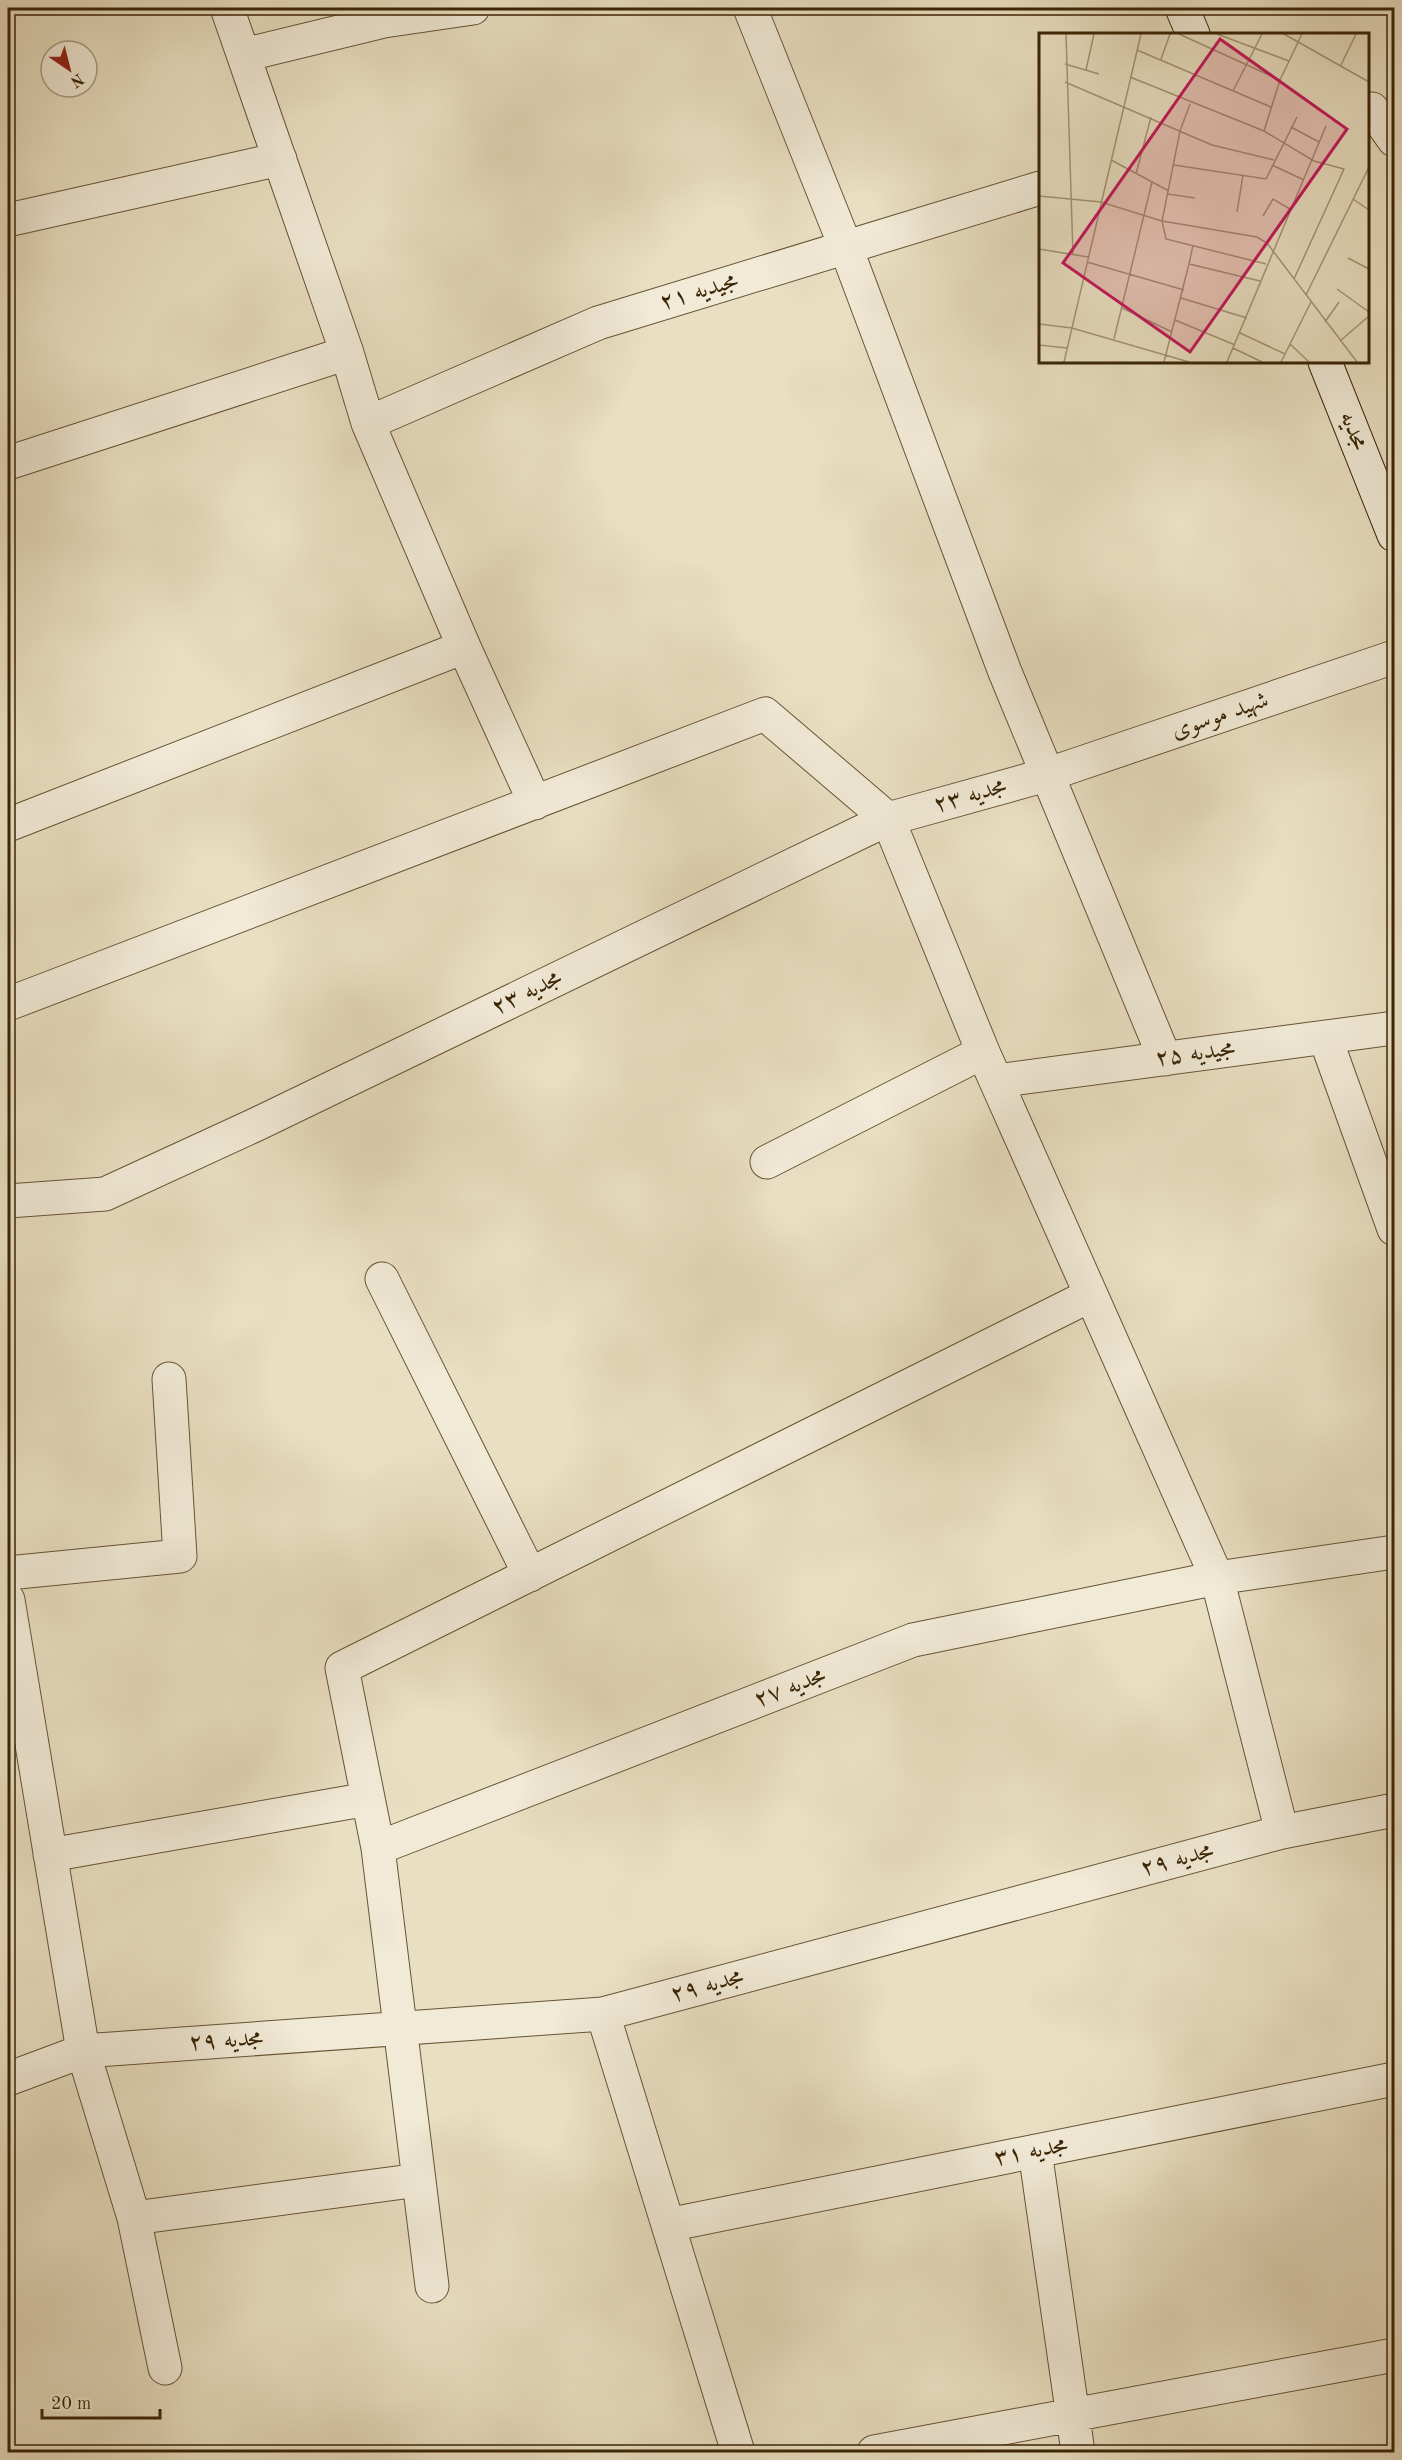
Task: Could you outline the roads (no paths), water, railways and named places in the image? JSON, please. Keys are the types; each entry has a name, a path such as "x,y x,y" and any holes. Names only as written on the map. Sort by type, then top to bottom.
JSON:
{"street":[{"path":"227,8 347,353 368,423 464,647 535,803"},
{"path":"244,55 384,21 473,8"},
{"path":"750,8 846,248 1005,672 1165,1059"},
{"path":"1182,8 1193,33"},
{"path":"1378,105 1395,140"},
{"path":"8,220 280,159"},
{"name":"مجیدیه ۲۱","path":"368,423 598,323 1039,189"},
{"path":"8,464 347,353"},
{"name":"مجدیه","path":"1325,363 1395,535"},
{"path":"8,825 464,647"},
{"name":"شهید موسوی","path":"1046,775 1395,657"},
{"path":"8,1004 765,714 888,819 983,1052 1217,1578 1282,1832"},
{"name":"مجدیه ۲۳","path":"8,1201 105,1194 255,1125 888,819 1046,775"},
{"name":"مجیدیه ۲۵","path":"996,1081 1395,1028"},
{"path":"1325,1037 1395,1229"},
{"path":"767,1162 983,1052"},
{"path":"382,1279 530,1575"},
{"path":"432,2286 378,1848 342,1668 1091,1296"},
{"path":"8,1573 180,1556 170,1379"},
{"name":"مجدیه ۲۷","path":"378,1848 913,1640 1217,1578 1395,1552"},
{"path":"8,1600 83,2051 134,2218 165,2368"},
{"path":"50,1855 368,1799"},
{"name":"مجدیه ۲۹","path":"8,2079 83,2051 603,2014 1282,1832 1395,1810"},
{"path":"603,2014 738,2452"},
{"name":"مجدیه ۳۱","path":"668,2225 1395,2079"},
{"path":"1035,2151 1078,2452"},
{"path":"134,2218 419,2180"},
{"path":"874,2452 1395,2355"}]}
